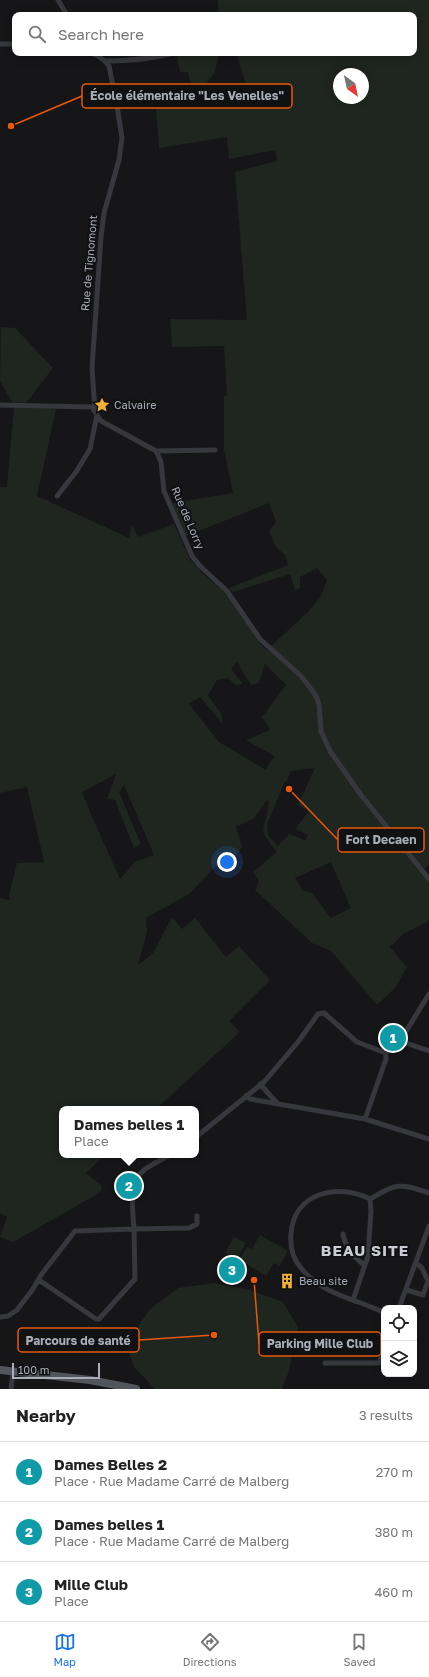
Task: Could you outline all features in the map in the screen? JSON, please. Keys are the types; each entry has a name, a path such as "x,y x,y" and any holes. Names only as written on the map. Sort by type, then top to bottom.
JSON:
{"main road":[{"path":"0,1370 90,1380 136,1389"}],"street":[{"path":"58,0 65,12"},
{"path":"0,44 12,44"},
{"path":"99,56 105,61 130,61 162,56"},
{"name":"Rue de Tignomont","path":"57,496 76,472 90,449 96,413 92,368 101,237 104,213 119,160 122,138 109,66 105,61"},
{"path":"0,405 88,406 92,407 101,421 108,426 156,451 215,450"},
{"name":"Rue de Lorry","path":"156,451 160,462 164,492 192,556 200,566 227,591 260,639 301,676 308,685 317,700 321,731 330,751 361,796 429,879"},
{"path":"365,1119 386,1059 386,1053 400,1041 429,994"},
{"path":"199,1135 260,1084 276,1068 298,1042 315,1017 321,1013 327,1016 357,1042 386,1053"},
{"path":"400,1041 429,1051"},
{"path":"260,1084 278,1104"},
{"path":"246,1096 250,1099 365,1119 429,1139"},
{"path":"39,1280 96,1319 99,1319 135,1279 135,1181 144,1170 165,1158"},
{"path":"370,1199 395,1186 407,1186 429,1193"},
{"path":"370,1199 345,1190 325,1193 308,1201 295,1216 291,1232 291,1249 301,1268 319,1284 333,1293 381,1311"},
{"path":"353,1300 368,1256 371,1211 370,1199"},
{"path":"0,1316 8,1316 17,1310 41,1275 75,1231 189,1228 197,1224 197,1216"},
{"path":"400,1305 429,1226"},
{"path":"343,1234 344,1241 356,1259 364,1265"},
{"path":"422,1246 429,1248"},
{"path":"407,1290 423,1295 428,1281 422,1268 416,1263"},
{"path":"326,1363 379,1363 381,1358"},
{"path":"11,1389 13,1371"}],"shaded area":[{"path":"218,0 429,0 429,865 422,871 429,883 429,921 403,934 390,947 407,967 395,988 377,1005 331,951 312,943 255,890 259,881 253,872 277,852 266,837 263,829 269,803 267,800 253,819 236,827 242,847 232,862 220,862 189,894 146,918 147,931 138,965 153,953 172,917 182,929 195,918 226,957 239,946 270,980 229,1021 240,1032 159,1106 59,1106 59,1158 102,1158 86,1173 102,1186 101,1192 13,1242 0,1237 7,1217 0,1213 0,898 10,900 9,895 17,863 44,862 27,787 0,793 0,487 7,487 14,407 56,409 37,496 129,538 132,524 138,537 174,524 189,558 203,574 226,593 261,645 288,665 271,646 308,612 321,596 327,580 317,568 300,577 300,588 295,590 290,574 233,592 229,588 288,565 285,555 276,547 269,531 276,522 269,503 186,536 172,503 233,493 224,450 224,396 227,396 224,346 172,347 170,319 247,320 235,172 277,161 275,150 229,159 227,137 159,148 156,107 193,97 188,72 180,72 177,56 218,56 215,72 199,93 246,84 237,56 417,56 417,12 218,12","holes":["237,662 251,685 259,683 265,664 286,685 262,717 270,730 246,740 274,756 266,770 219,742 189,704 200,697 222,723 222,715 208,695 217,680 227,678 238,686 242,683 231,669","315,768 298,805 309,811 295,829 308,835 305,840 289,834 278,846 268,835 267,824 285,781 287,781 291,771","116,774 107,799 115,800 134,848 141,844 119,792 124,785 154,855 135,862 120,879 82,792","331,862 351,908 331,918 312,893 302,890 295,878"]},
{"path":"1,327 15,328 53,368 26,403 12,402 0,381"},
{"path":"260,1235 288,1251 279,1266 274,1263 266,1276 239,1260 247,1247 252,1249"},
{"path":"234,1237 246,1243 237,1259 225,1253"},
{"path":"214,1283 250,1290 283,1302 298,1327 289,1371 282,1389 155,1389 134,1367 126,1343 150,1309 178,1288"}],"place":[{"name":"École élémentaire \"Les Venelles\"","path":"11,126"},
{"name":"Calvaire","path":"102,405"},
{"name":"Fort Decaen","path":"289,789"},
{"name":"Dames Belles 2","path":"393,1038"},
{"name":"Dames belles 1","path":"129,1186"},
{"name":"Mille Club","path":"232,1270"},
{"name":"Parking Mille Club","path":"254,1280"},
{"name":"Beau site","path":"287,1281"},
{"name":"Parcours de santé","path":"214,1335"}],"district":[{"name":"BEAU SITE","path":"365,1251"}]}
